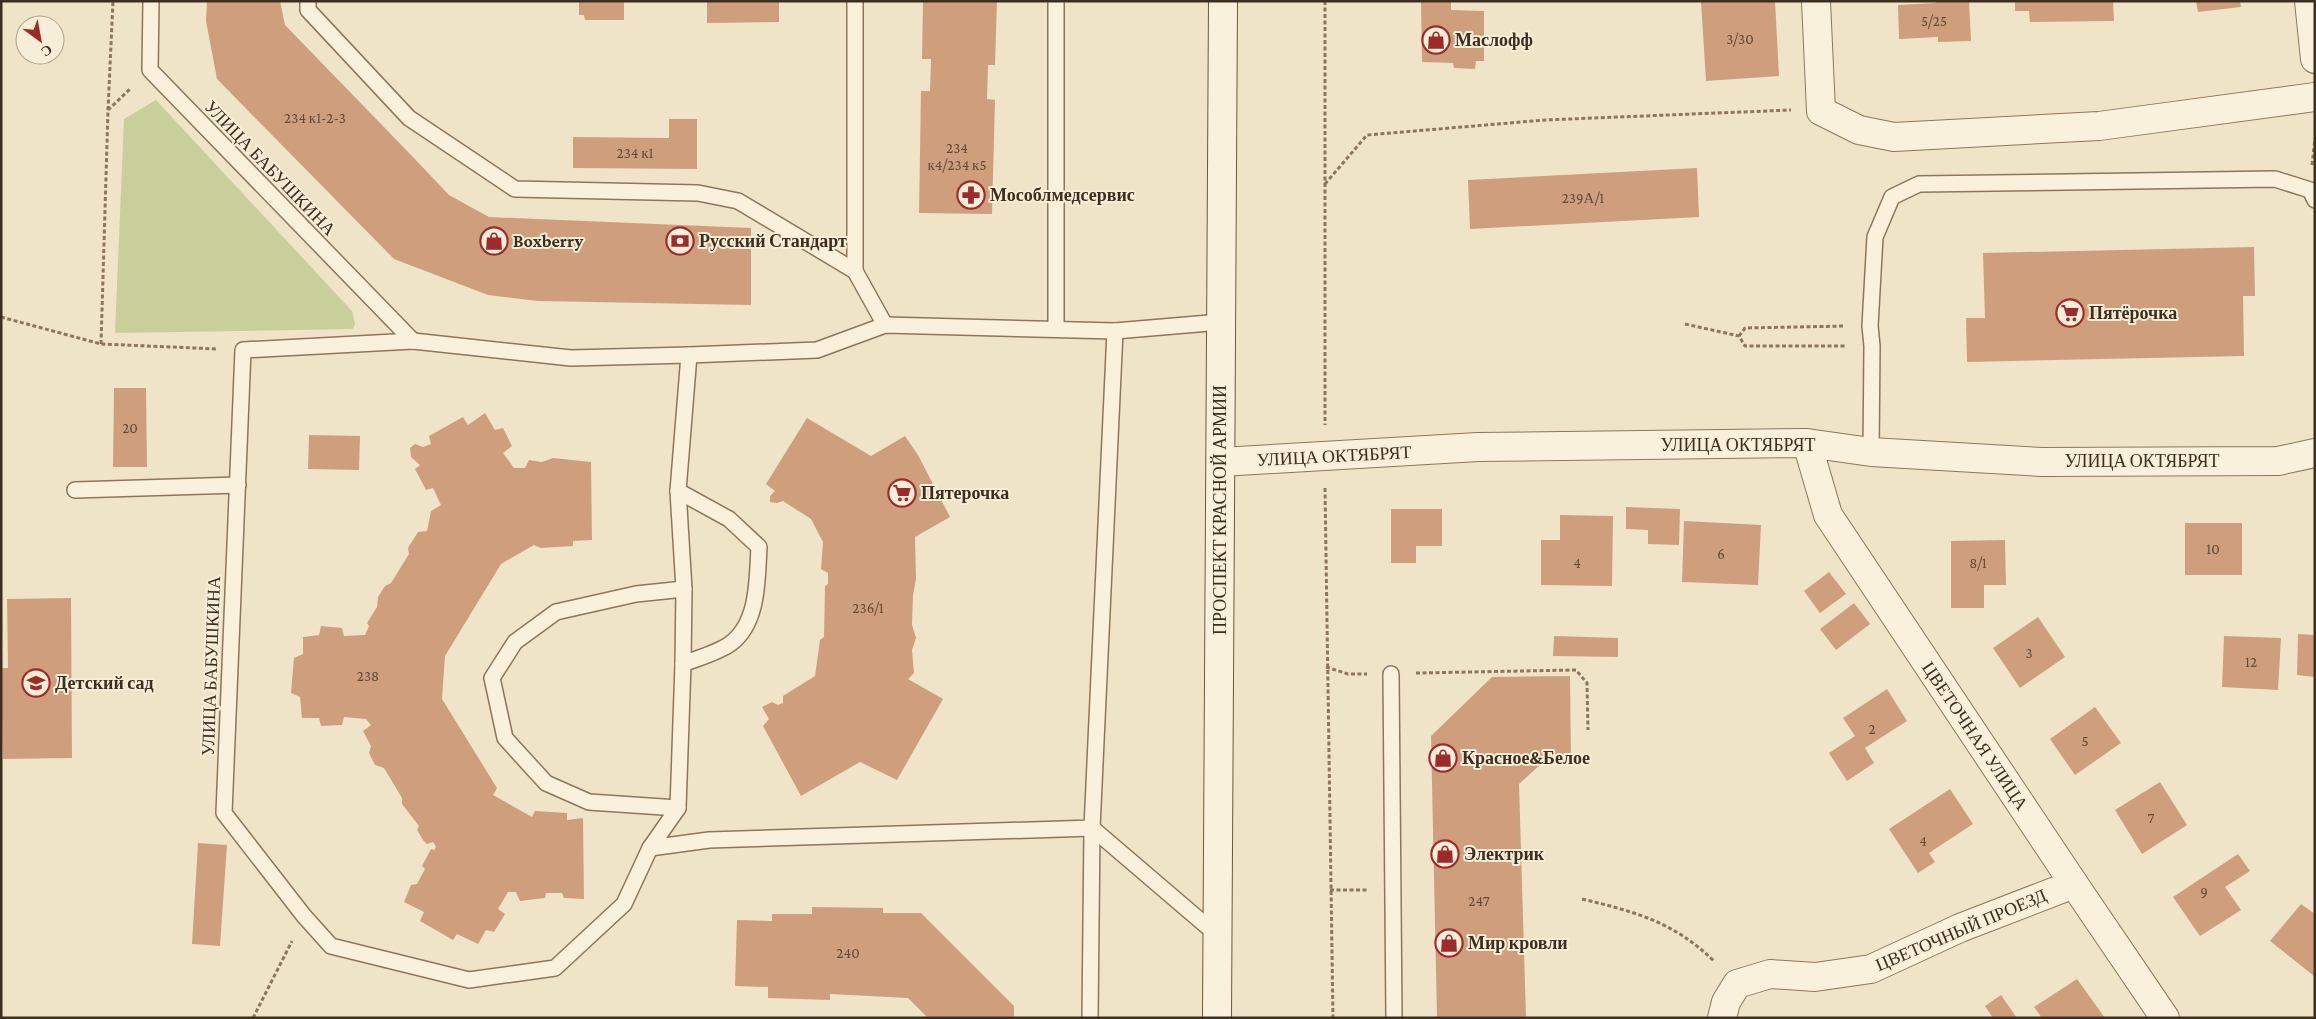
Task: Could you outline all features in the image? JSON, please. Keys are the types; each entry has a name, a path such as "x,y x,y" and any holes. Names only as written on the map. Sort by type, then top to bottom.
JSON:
{"street":[{"name":"ПРОСПЕКТ КРАСНОЙ АРМИИ","path":"1217,1018 1223,1"},
{"path":"1816,1 1822,110 1859,130 1894,137 2099,126 2315,97"},
{"path":"2309,1 2315,59"},
{"name":"УЛИЦА ОКТЯБРЯТ","path":"1220,462 1478,447 1807,443 1871,452 2042,462 2278,461 2315,453"},
{"name":"ЦВЕТОЧНАЯ УЛИЦА","path":"1807,443 1828,515 2074,884 2166,1018"},
{"name":"ЦВЕТОЧНЫЙ ПРОЕЗД","path":"1737,984 1770,974 1816,977 1871,969 1960,928 2074,884"},
{"path":"1722,1018 1726,1002 1737,984"}],"lane":[{"path":"150,70 151,1"},
{"path":"308,1 308,10 409,118 515,189 698,194 738,201 791,230 855,271 885,325"},
{"path":"855,1 855,271"},
{"path":"1056,1 1056,329"},
{"name":"УЛИЦА БАБУШКИНА","path":"150,70 413,341"},
{"path":"1871,452 1872,346 1870,326 1875,237 1892,197 1920,184 2275,179 2310,190 2315,200"},
{"path":"243,350 413,341 571,358 689,355 817,350 885,325 1114,330 1222,322"},
{"path":"1090,1018 1092,828 1114,330"},
{"name":"УЛИЦА БАБУШКИНА","path":"243,350 224,813 304,916 331,946 469,980 555,968 624,904 650,848"},
{"path":"650,848 678,808 684,664 684,589 678,491 689,355"},
{"path":"75,490 238,485"},
{"path":"678,491 729,519 759,547 757,585 749,621 730,643 684,664"},
{"path":"678,808 589,802 546,783 505,738 492,678 515,642 556,612 636,594 684,589"},
{"path":"1391,674 1394,1018"},
{"path":"650,848 709,840 1092,828 1216,934"}],"path":[{"path":"101,344 113,1"},
{"path":"1325,1 1326,667 1333,1018"},
{"path":"108,110 150,70"},
{"path":"1325,184 1367,135 1546,120 1822,110"},
{"path":"1,317 101,344 243,350"},
{"path":"1685,324 1739,336 1745,346 1872,346"},
{"path":"1739,336 1745,328 1870,326"},
{"path":"1326,667 1348,674 1576,670 1587,683 1588,730"},
{"path":"1330,890 1392,890"},
{"path":"1582,899 1641,914 1664,924 1705,952 1737,984"},
{"path":"253,1018 304,916"}],"green space":[{"path":"156,100 352,311 355,324 353,329 115,333 124,119"}],"building":[{"path":"207,1 280,1 285,25 449,195 489,217 751,228 751,305 538,301 488,295 394,259 217,79 206,21"},
{"path":"579,1 624,1 624,20 585,20 584,15 579,15"},
{"path":"707,1 779,1 779,22 707,23"},
{"path":"923,1 997,1 995,65 988,65 987,99 995,100 992,214 919,213 921,91 930,91 931,59 922,59"},
{"path":"1421,1 1451,1 1451,10 1484,11 1484,61 1476,61 1475,69 1454,68 1453,63 1422,62"},
{"path":"1701,1 1775,1 1779,76 1706,81"},
{"path":"1936,1 1969,1 1971,41 1938,42 1938,37 1899,39 1898,5 1936,3"},
{"path":"2015,1 2113,1 2114,21 2030,22 2029,11 2015,11"},
{"path":"2196,1 2240,1 2241,7 2198,12"},
{"path":"669,119 697,119 697,169 573,168 573,137 669,138"},
{"path":"1697,168 1699,217 1470,229 1468,180"},
{"path":"2254,247 2255,296 2243,296 2244,356 1967,362 1966,318 1985,318 1983,253"},
{"path":"114,388 146,388 147,467 113,467"},
{"path":"485,413 495,430 503,428 512,446 503,453 514,468 525,468 529,460 542,462 553,458 591,462 592,540 573,541 573,546 541,548 534,545 501,564 445,656 442,699 497,788 493,795 532,817 535,811 567,813 567,820 583,818 584,899 564,898 562,893 546,893 545,898 520,901 516,892 508,892 498,909 505,914 494,932 486,930 478,944 457,934 453,940 420,921 424,912 404,902 411,885 417,884 425,869 422,866 431,849 434,850 436,847 433,842 427,844 423,840 417,830 419,826 402,804 402,798 384,768 375,765 369,753 371,746 363,731 371,725 366,719 344,717 342,725 321,726 319,718 302,718 300,697 291,693 294,658 303,654 303,637 319,635 321,626 342,628 344,636 365,635 369,626 367,623 377,607 378,597 385,586 391,583 409,554 408,548 418,532 427,531 431,511 441,505 433,488 426,490 415,469 420,465 411,457 410,448 415,444 423,447 431,444 429,436 463,417 468,425"},
{"path":"807,418 871,456 905,436 918,455 950,517 915,537 916,579 913,595 912,625 916,638 912,650 914,673 908,679 943,699 897,780 860,762 801,796 763,726 769,719 762,707 772,702 778,705 783,703 783,696 815,676 820,640 824,637 825,586 828,584 828,573 821,569 823,542 811,519 783,501 777,503 770,502 770,496 775,491 766,484"},
{"path":"309,435 360,436 359,470 308,469"},
{"path":"1626,507 1680,509 1679,545 1648,544 1648,530 1626,529"},
{"path":"1391,509 1442,509 1442,546 1416,546 1416,563 1391,563"},
{"path":"1560,515 1613,516 1612,586 1541,585 1541,540 1560,540"},
{"path":"1684,521 1761,525 1758,585 1682,582"},
{"path":"2185,523 2242,523 2242,575 2185,575"},
{"path":"2005,540 2006,585 1984,585 1984,608 1951,608 1951,541"},
{"path":"1829,572 1846,594 1820,613 1804,591"},
{"name":"Детский сад","path":"71,598 72,758 3,759 1,668 8,668 7,599"},
{"path":"1854,603 1870,624 1836,650 1820,629"},
{"path":"2038,617 2065,657 2020,688 1993,648"},
{"path":"2298,634 2315,635 2315,677 2297,675"},
{"path":"1554,636 1618,638 1618,657 1553,656"},
{"path":"2224,636 2281,638 2278,690 2222,687"},
{"path":"1570,676 1571,763 1541,764 1519,784 1526,1018 1437,1018 1431,736 1492,677"},
{"path":"1887,689 1907,721 1865,748 1874,763 1847,781 1829,753 1855,736 1843,718"},
{"path":"2095,707 2121,743 2075,775 2050,739"},
{"path":"2160,782 2187,825 2142,854 2115,810"},
{"path":"1950,789 1973,824 1929,853 1935,862 1918,873 1889,829"},
{"path":"198,843 227,845 220,946 192,944"},
{"path":"2238,854 2250,871 2225,887 2241,910 2200,936 2173,897"},
{"path":"2301,904 2315,914 2314,976 2270,941"},
{"path":"812,907 883,908 883,913 921,913 1014,1006 1014,1018 928,1018 908,998 830,994 830,1000 768,998 768,987 735,986 737,920 772,921 772,914 812,914"},
{"path":"2077,979 2105,1018 2042,1018 2034,1007"},
{"path":"2001,995 2017,1018 1993,1018 1985,1006"}],"place":[{"name":"Маслофф","path":"1436,40"},
{"name":"Мособлмедсервис","path":"971,195"},
{"name":"Boxberry","path":"494,241"},
{"name":"Русский Стандарт","path":"680,241"},
{"name":"Пятёрочка","path":"2070,313"},
{"name":"Пятерочка","path":"902,493"},
{"name":"Детский сад","path":"36,683"},
{"name":"Красное&Белое","path":"1443,758"},
{"name":"Электрик","path":"1445,854"},
{"name":"Мир кровли","path":"1449,943"}]}
